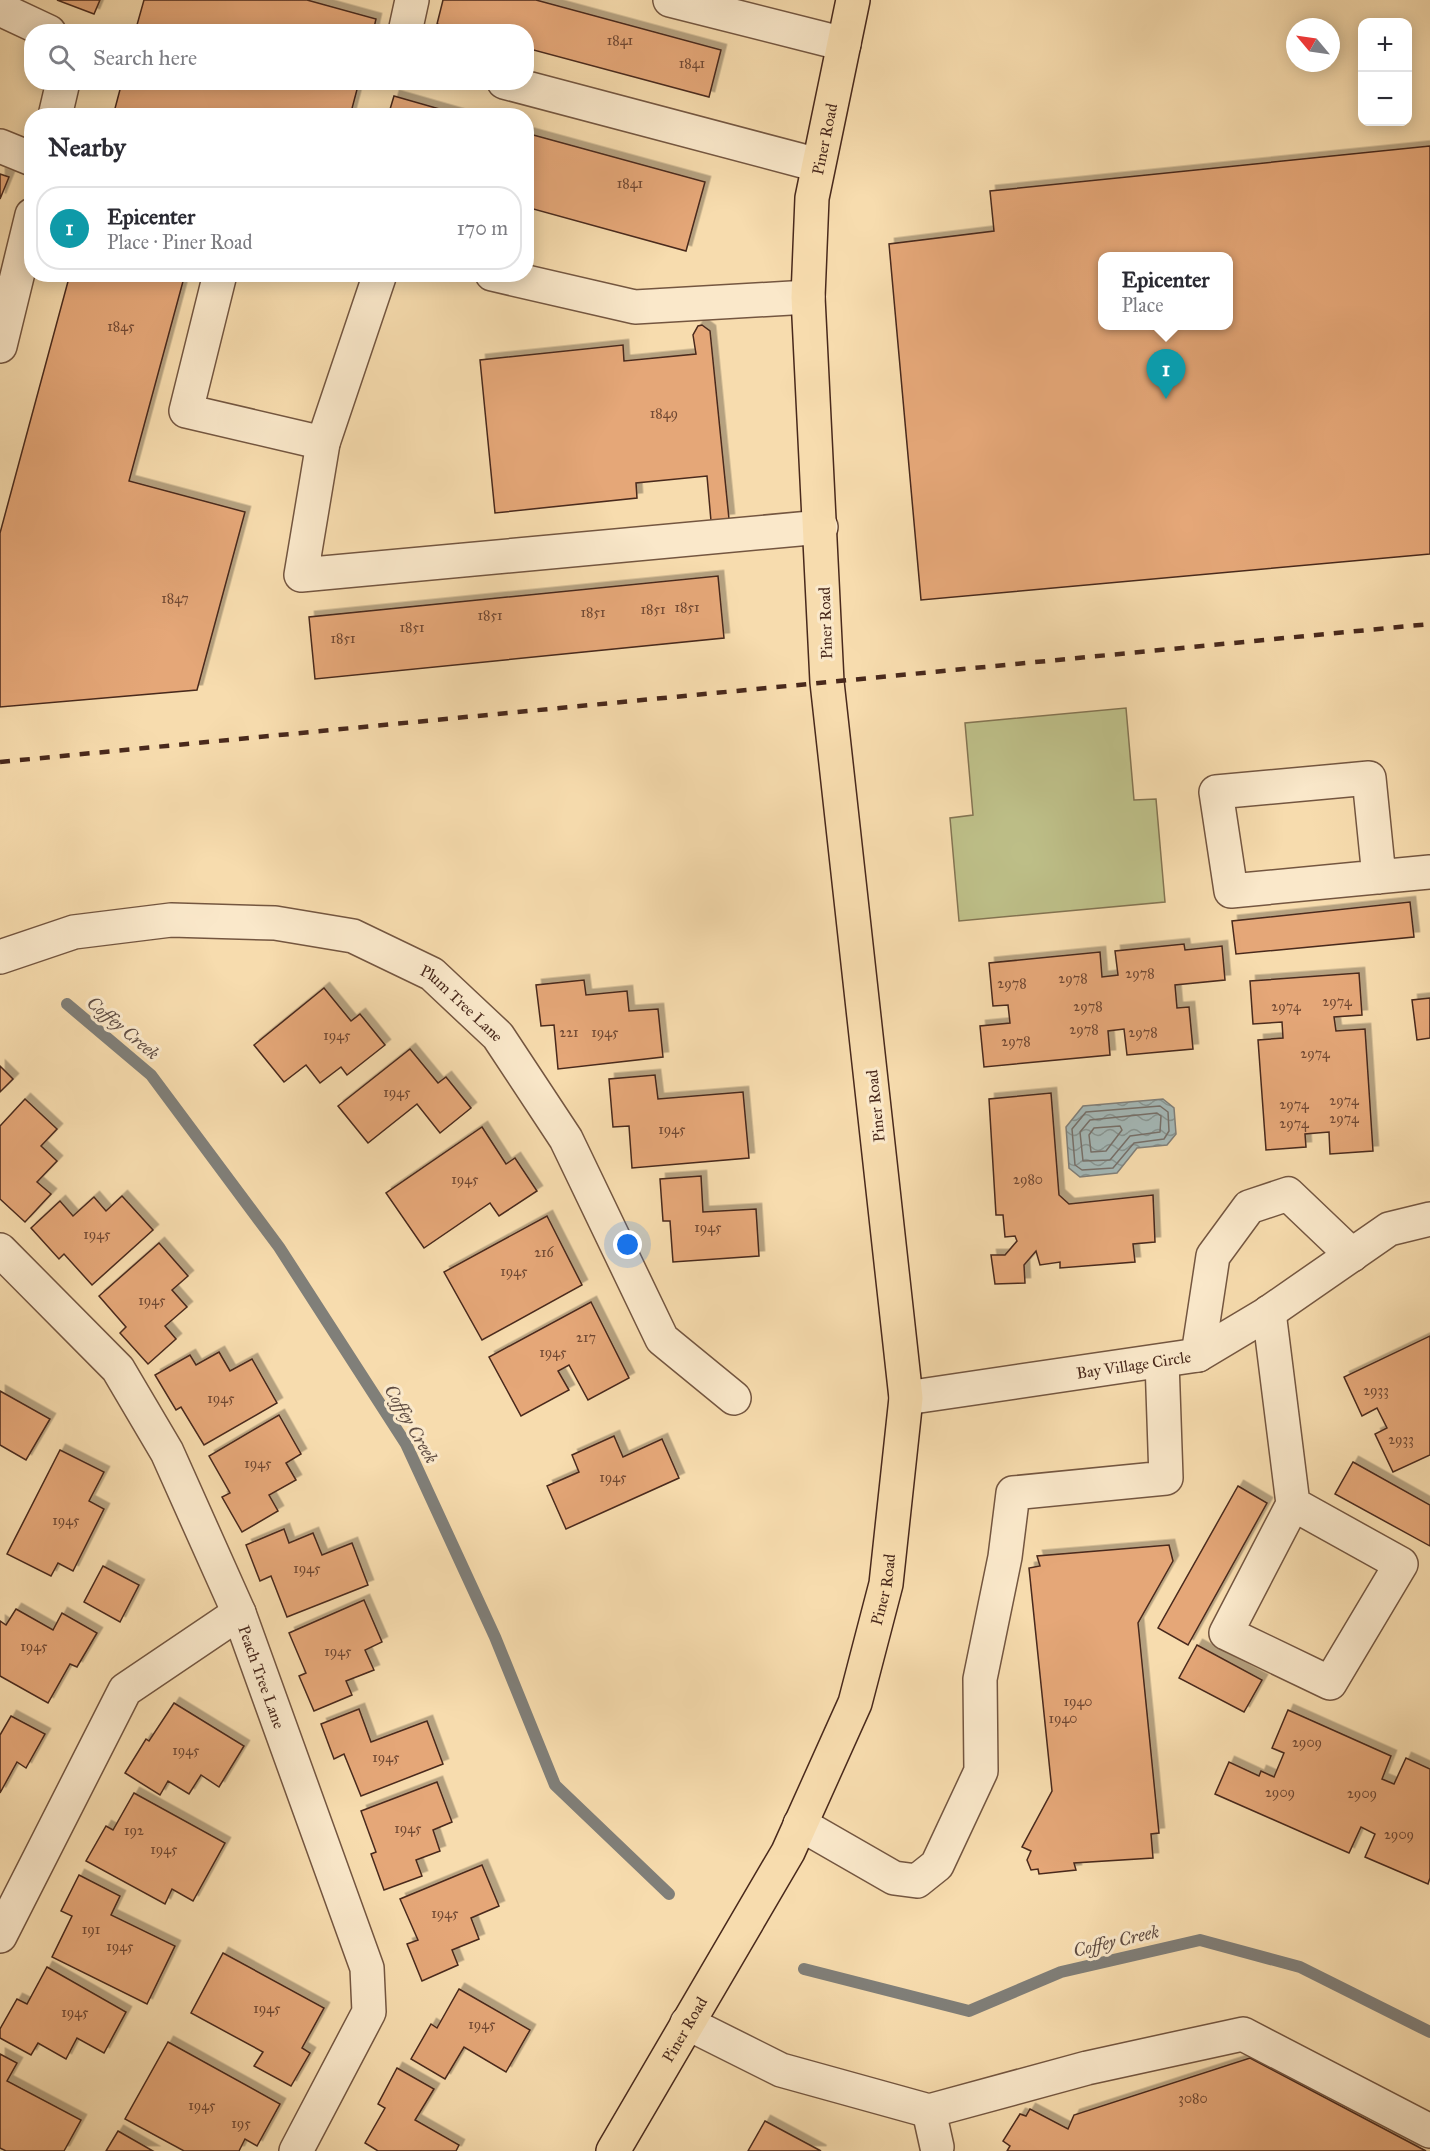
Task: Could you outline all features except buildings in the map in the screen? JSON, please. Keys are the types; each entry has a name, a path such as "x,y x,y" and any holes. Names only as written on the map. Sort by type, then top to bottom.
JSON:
{"main road":[{"name":"Piner Road","path":"613,2151 788,1851 855,1703 886,1584 906,1398 828,682 808,297 812,198 853,0"}],"street":[{"path":"407,24 412,0"},
{"path":"670,0 843,44"},
{"path":"0,9 32,24"},
{"path":"57,108 61,90"},
{"path":"534,90 818,165"},
{"path":"0,146 24,156"},
{"path":"0,346 24,248"},
{"path":"218,282 186,411 323,442"},
{"path":"377,282 323,442 301,576 821,527"},
{"path":"527,282 635,307 808,297"},
{"path":"1379,877 1369,778 1216,792 1231,891 1379,877 1430,872"},
{"name":"Plum Tree Lane","path":"0,957 74,932 171,920 275,923 353,936 432,974 498,1036 566,1139 662,1339 734,1398"},
{"path":"1198,1355 1213,1256 1249,1207 1288,1194 1352,1255"},
{"name":"Bay Village Circle","path":"906,1398 1198,1355 1269,1312 1389,1229 1430,1219"},
{"name":"Peach Tree Lane","path":"0,1250 118,1369 167,1452 239,1613 367,1968 369,2012 296,2151"},
{"path":"1269,1312 1293,1504 1226,1632 1330,1683 1401,1564 1293,1504"},
{"path":"800,1824 894,1878 917,1881 938,1865 981,1771 980,1679 1005,1557 1013,1493 1166,1478 1162,1360"},
{"path":"0,1936 125,1690 239,1613"},
{"path":"687,2023 781,2070 929,2111 1087,2068 1243,2034 1430,2132"},
{"path":"929,2111 938,2150"}],"green space":[{"path":"1126,708 1134,800 1156,799 1165,902 959,921 950,818 973,815 965,723"}],"water":[{"path":"1163,1099 1174,1108 1176,1134 1167,1145 1137,1148 1117,1173 1080,1177 1069,1168 1066,1127 1083,1106"}],"waterway":[{"name":"Coffey Creek","path":"67,1004 151,1075 279,1247 406,1444 495,1637 555,1785 669,1894"},
{"name":"Coffey Creek","path":"804,1969 969,2011 1061,1972 1200,1940 1300,1967 1430,2032"}],"railway":[{"path":"0,762 1430,624"}],"place":[{"name":"Epicenter","path":"1166,399"}]}
